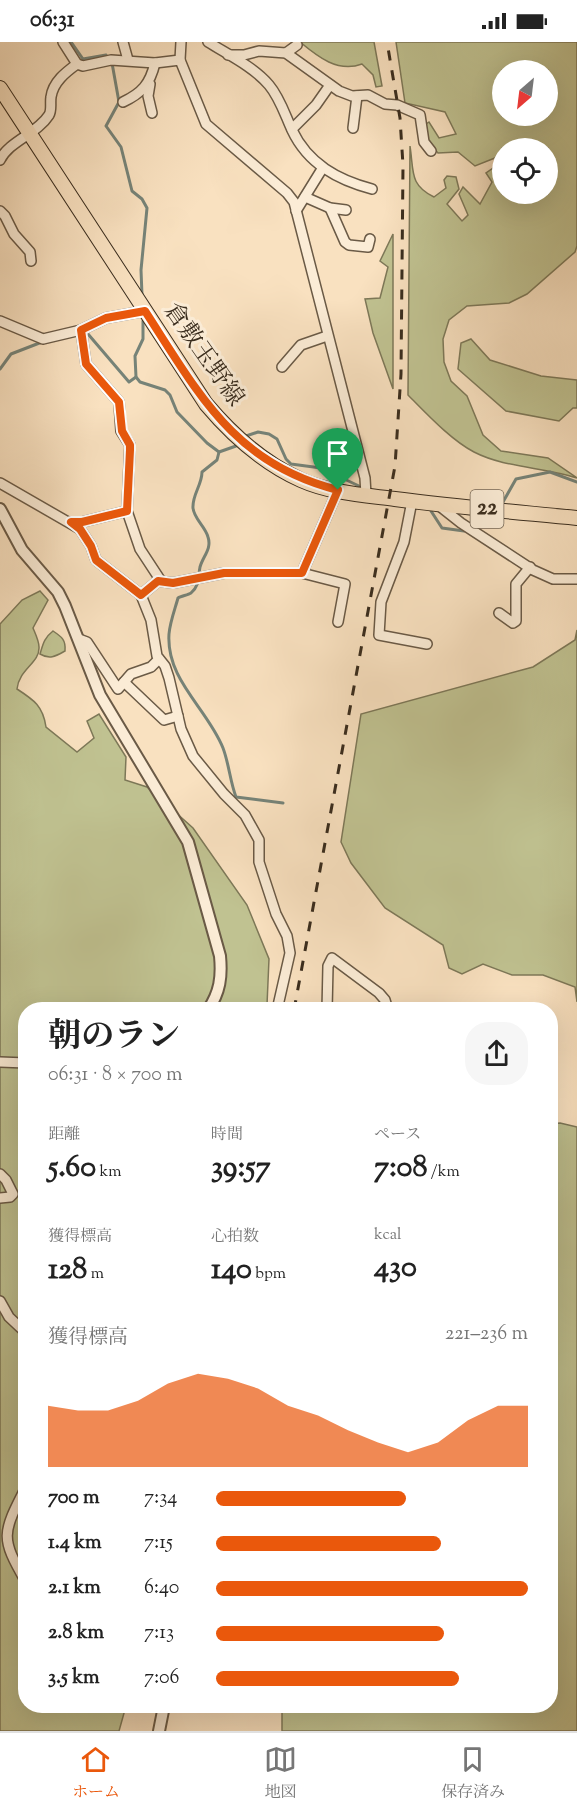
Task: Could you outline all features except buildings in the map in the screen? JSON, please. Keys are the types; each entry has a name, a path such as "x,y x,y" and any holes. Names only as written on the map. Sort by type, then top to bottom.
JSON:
{"main road":[{"name":"倉敷玉野線","path":"0,88 206,404 235,437 266,461 304,481 338,490 437,504 577,518"}],"street":[{"path":"63,42 77,64 83,66 111,60 155,63 180,60"},
{"path":"123,42 128,60"},
{"path":"181,42 180,60 206,124 287,193 294,202 365,478 366,495"},
{"path":"209,42 268,83 296,137 322,169 339,178 372,189"},
{"path":"286,54 297,45"},
{"path":"228,55 244,55 260,51 286,54 330,85 351,96 368,95 385,104 398,105 420,115 424,142 431,151"},
{"path":"152,113 148,96 155,63"},
{"path":"0,160 6,151 50,114 52,92 63,74 77,64"},
{"path":"123,102 146,88 152,78"},
{"path":"292,129 316,105 330,85"},
{"path":"352,129 357,96"},
{"path":"296,211 322,169"},
{"path":"305,197 330,208 346,210"},
{"path":"330,208 345,242 349,245 368,247 370,239"},
{"path":"0,211 14,234 30,252 31,261"},
{"path":"0,321 43,339 81,330 106,318 145,311"},
{"path":"81,330 86,364 119,402 122,431 130,445 127,511 140,549 161,581"},
{"path":"282,367 301,345 327,336"},
{"path":"0,483 80,529 91,546 96,560 141,595 151,620 159,659 169,678 178,716 193,756 224,795 245,815 259,840 259,862 276,914 287,936 290,953 279,1002"},
{"path":"302,573 338,490"},
{"path":"412,501 404,542 381,602 379,635 427,644"},
{"path":"437,504 454,518 530,567 553,579 577,579"},
{"path":"0,509 22,550 58,592 71,617 100,695 183,834 194,858 220,956 222,974 220,987 212,1002"},
{"path":"71,522 82,522 127,511"},
{"path":"499,613 513,623 516,621 516,584 530,567"},
{"path":"141,595 161,581 173,583 224,573 302,573 345,584 338,622"},
{"path":"79,639 87,642 118,689 130,674 151,667 159,659"},
{"path":"124,682 164,720 178,716"},
{"path":"327,1002 328,966 332,958 379,993 386,1002"},
{"path":"0,1062 18,1063"},
{"path":"0,1174 13,1194 10,1197 0,1197"},
{"path":"0,1301 9,1317 18,1325"},
{"path":"18,1502 10,1518 6,1544 18,1567"},
{"path":"159,1731 163,1713"}],"green space":[{"path":"300,42 374,42 382,86 376,87 373,75 362,64 337,65 321,58"},
{"path":"396,42 577,42 577,246 575,252 527,294 509,303 467,306 449,320 443,339 444,362 451,381 467,396 483,435 501,451 548,458 577,478 499,461 474,452 448,434 408,395 410,146 416,182 426,192 434,197 446,188 444,180 447,176 456,177 459,189 447,204 462,221 468,215 459,194 463,187 480,204 492,182 492,204 558,204 558,138 492,138 492,159 475,166 458,152 438,153 428,142 426,124 429,122 439,138 456,134 445,112 405,103"},
{"path":"492,169 492,182 486,173"},
{"path":"393,234 393,389 373,333 365,299 380,298 388,267 380,261"},
{"path":"471,339 490,360 541,376 577,380 577,408 573,408 559,421 506,411 458,369 461,343"},
{"path":"40,591 48,600 33,628 39,647 38,653 21,676 17,689 37,704 43,714 46,727 77,752 94,738 87,721 99,714 126,757 125,780 147,787 193,828 247,905 269,959 267,1002 18,1002 18,1713 124,1713 119,1731 0,1731 0,624 22,600"},
{"path":"577,630 577,1002 575,987 543,975 512,975 483,964 462,974 449,968 443,945 385,908 351,863 341,842 361,714 533,667 575,640"},
{"path":"53,631 63,639 65,651 53,657 47,657 40,654 43,644"},
{"path":"558,1123 577,1127 577,1731 282,1731 282,1713 558,1713"}],"waterway":[{"path":"71,42 83,59 106,55"},
{"path":"112,63 119,102 106,126 121,147 132,191 142,199 147,208 141,270 142,295"},
{"path":"143,321 143,339 135,356 136,377 140,382 165,390 170,395 177,412 219,452 217,460 202,472 194,499 194,512 207,533 209,545 200,567 196,587 191,593 178,598 169,634 174,666 223,748 236,797 283,803"},
{"path":"88,334 129,382 136,377"},
{"path":"0,369 11,354 42,342"},
{"path":"246,436 258,432 269,434 277,439 286,459 291,464 321,468 359,486"},
{"path":"219,452 236,446"},
{"path":"503,502 516,479 550,472 577,482"},
{"path":"431,511 442,528 464,531"},
{"path":"478,527 488,518"}],"railway":[{"path":"295,1002 395,466 401,374 403,165 400,118 387,42"}],"route":[{"path":"145,311 206,404 235,437 266,461 289,474 316,485 338,490 302,573 224,573 173,583 158,581 141,595 96,560 91,546 80,529 71,522 82,522 127,511 130,445 122,431 119,402 86,364 81,330 106,318 145,311"}]}
